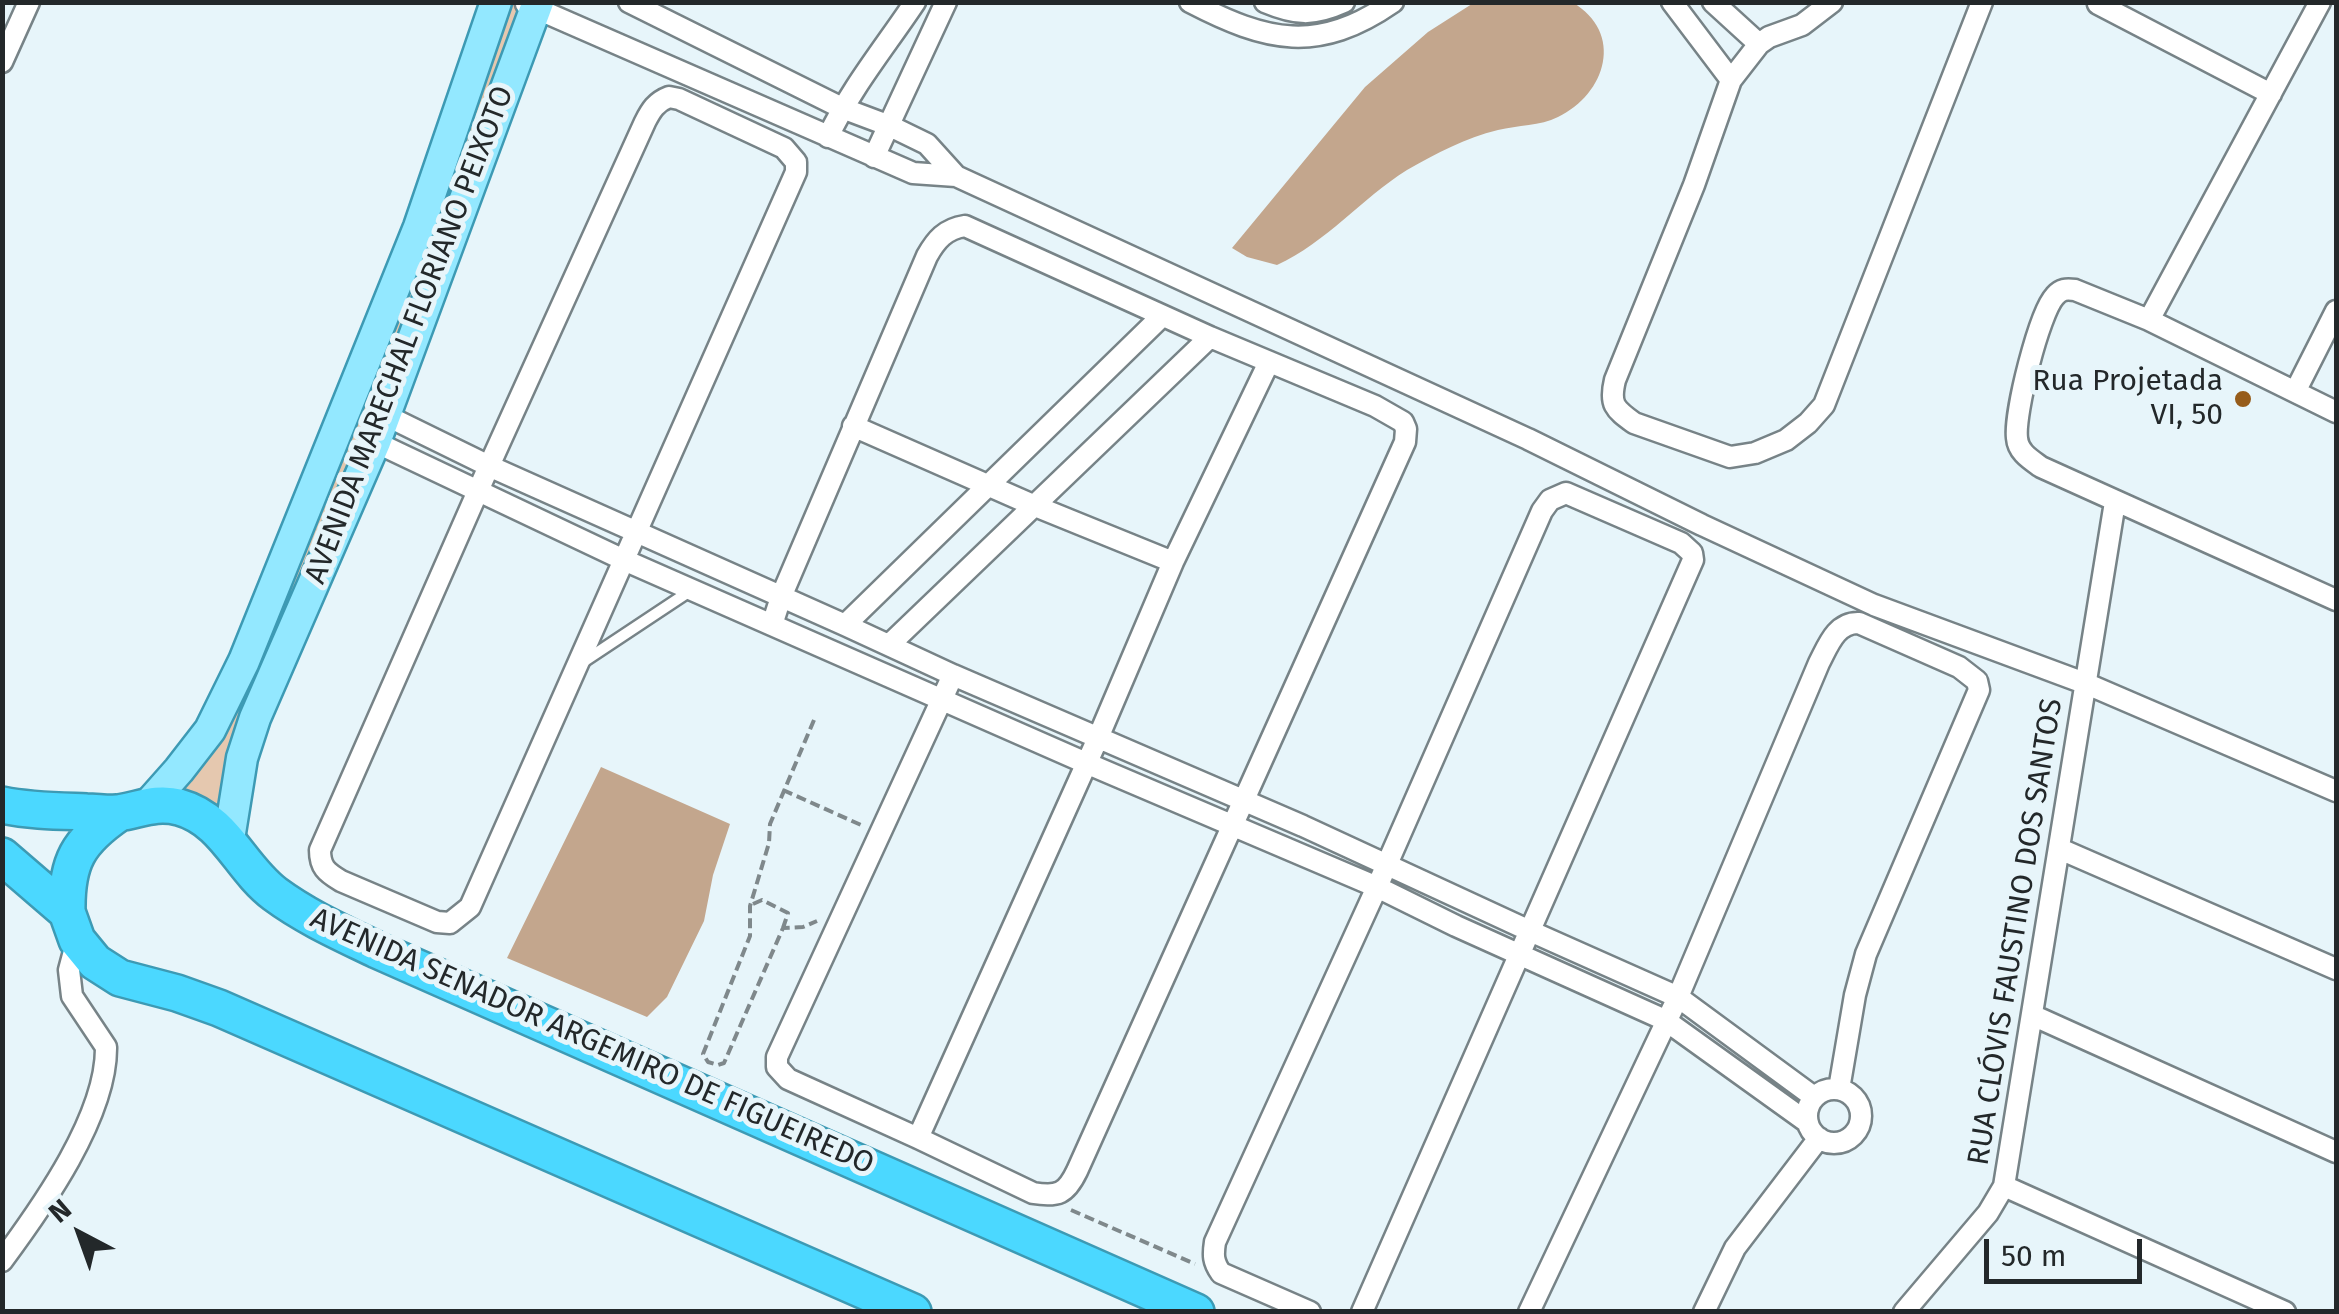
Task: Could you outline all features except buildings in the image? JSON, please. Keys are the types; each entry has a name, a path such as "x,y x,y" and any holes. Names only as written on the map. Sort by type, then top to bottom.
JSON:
{"highway":[{"name":"AVENIDA SENADOR ARGEMIRO DE FIGUEIREDO","path":"2,806 26,810 178,807 206,819 273,893 376,950 1196,1312"},
{"path":"72,926 66,882 76,854 94,830 133,809"},
{"path":"2,856 72,926 95,962 120,978 178,992 218,1008 914,1312"}],"main road":[{"name":"AVENIDA MARECHAL FLORIANO PEIXOTO","path":"133,809 179,770 210,730 244,661 420,227 496,2"},
{"name":"AVENIDA MARECHAL FLORIANO PEIXOTO","path":"228,839 242,758 255,718 380,429 533,4"},
{"path":"458,116 494,120"},
{"path":"312,494 345,511"}],"street":[{"path":"2,62 29,2"},
{"path":"629,2 842,108 927,144 956,176"},
{"path":"828,137 842,108 916,2"},
{"path":"874,157 946,2"},
{"path":"1190,2 1263,33 1296,39 1334,33 1369,19 1393,2"},
{"path":"1265,2 1297,14 1343,3"},
{"path":"1672,2 1731,80"},
{"path":"1713,2 1759,44"},
{"path":"1832,2 1802,25 1759,44 1731,80 1611,396 1621,414 1634,423 1730,457 1754,453 1786,440 1824,405 1982,2"},
{"path":"2148,320 2320,2"},
{"path":"533,4 913,174 956,176 1528,440 1812,577 1912,620 2087,684 2336,791"},
{"path":"2098,4 2271,94"},
{"path":"668,97 678,99 792,154 796,172 470,907 450,923 437,922 340,881 326,872 320,862 320,850 488,466 652,108 668,97"},
{"path":"772,625 927,256 934,242 953,228 964,226 1162,316 1375,406 1403,422 1404,442 1077,1171 1070,1185 1050,1196 1033,1193 788,1079 776,1067 953,675"},
{"path":"2336,412 2148,320 2065,288 2045,313 2017,438 2020,448 2040,467 2336,600"},
{"path":"2296,390 2336,312"},
{"path":"846,625 1162,316"},
{"path":"889,644 1210,337"},
{"path":"918,1138 1173,562 1269,362"},
{"path":"853,426 1173,562"},
{"path":"380,429 488,466 1678,997 1814,1097"},
{"path":"380,429 480,490 624,560 1376,887 1666,1020 1813,1130 1827,1142 1844,1140 1857,1129 1860,1113 1854,1097 1830,1089 1809,1104 1813,1130 1735,1248 1704,1312"},
{"path":"1310,1312 1221,1273 1213,1256 1215,1242 1542,510 1550,500 1566,493 1681,542 1692,554 1691,569 1362,1312"},
{"name":"RUA CLÓVIS FAUSTINO DOS SANTOS","path":"2115,502 2004,1186 2286,1312"},
{"path":"1529,1312 1678,997 1819,663 1840,629 1849,622 1958,667 1977,681 1979,690 1866,954 1839,1089"},
{"path":"2060,849 2336,969"},
{"path":"2,1260 40,1209 73,1154 96,1101 106,1047 72,996 72,926"},
{"path":"2032,1015 2336,1152"},
{"path":"1904,1312 1988,1212 2004,1186"}],"lane":[{"path":"578,665 692,590"}],"path":[{"path":"750,906 762,900 788,912 724,1062 708,1062 703,1054 750,936 750,906 769,843 770,824 814,720"},
{"path":"784,790 861,825"},
{"path":"783,928 802,928 820,920"},
{"path":"1050,1196 1068,1209 1188,1262 1215,1265"}],"shaded area":[{"path":"1475,2 1572,2 1589,15 1604,46 1603,62 1588,94 1575,107 1551,120 1486,133 1418,164 1390,181 1312,245 1277,265 1247,257 1232,248 1365,87 1428,32"},
{"path":"500,3 533,10 492,117 463,112"},
{"path":"460,119 488,122 343,504 313,490"},
{"path":"314,499 338,513 225,828 160,800"},
{"path":"601,767 730,824 713,875 704,921 667,997 647,1017 507,958"}],"place":[{"name":"Rua Projetada VI, 50","path":"2243,399"}]}
